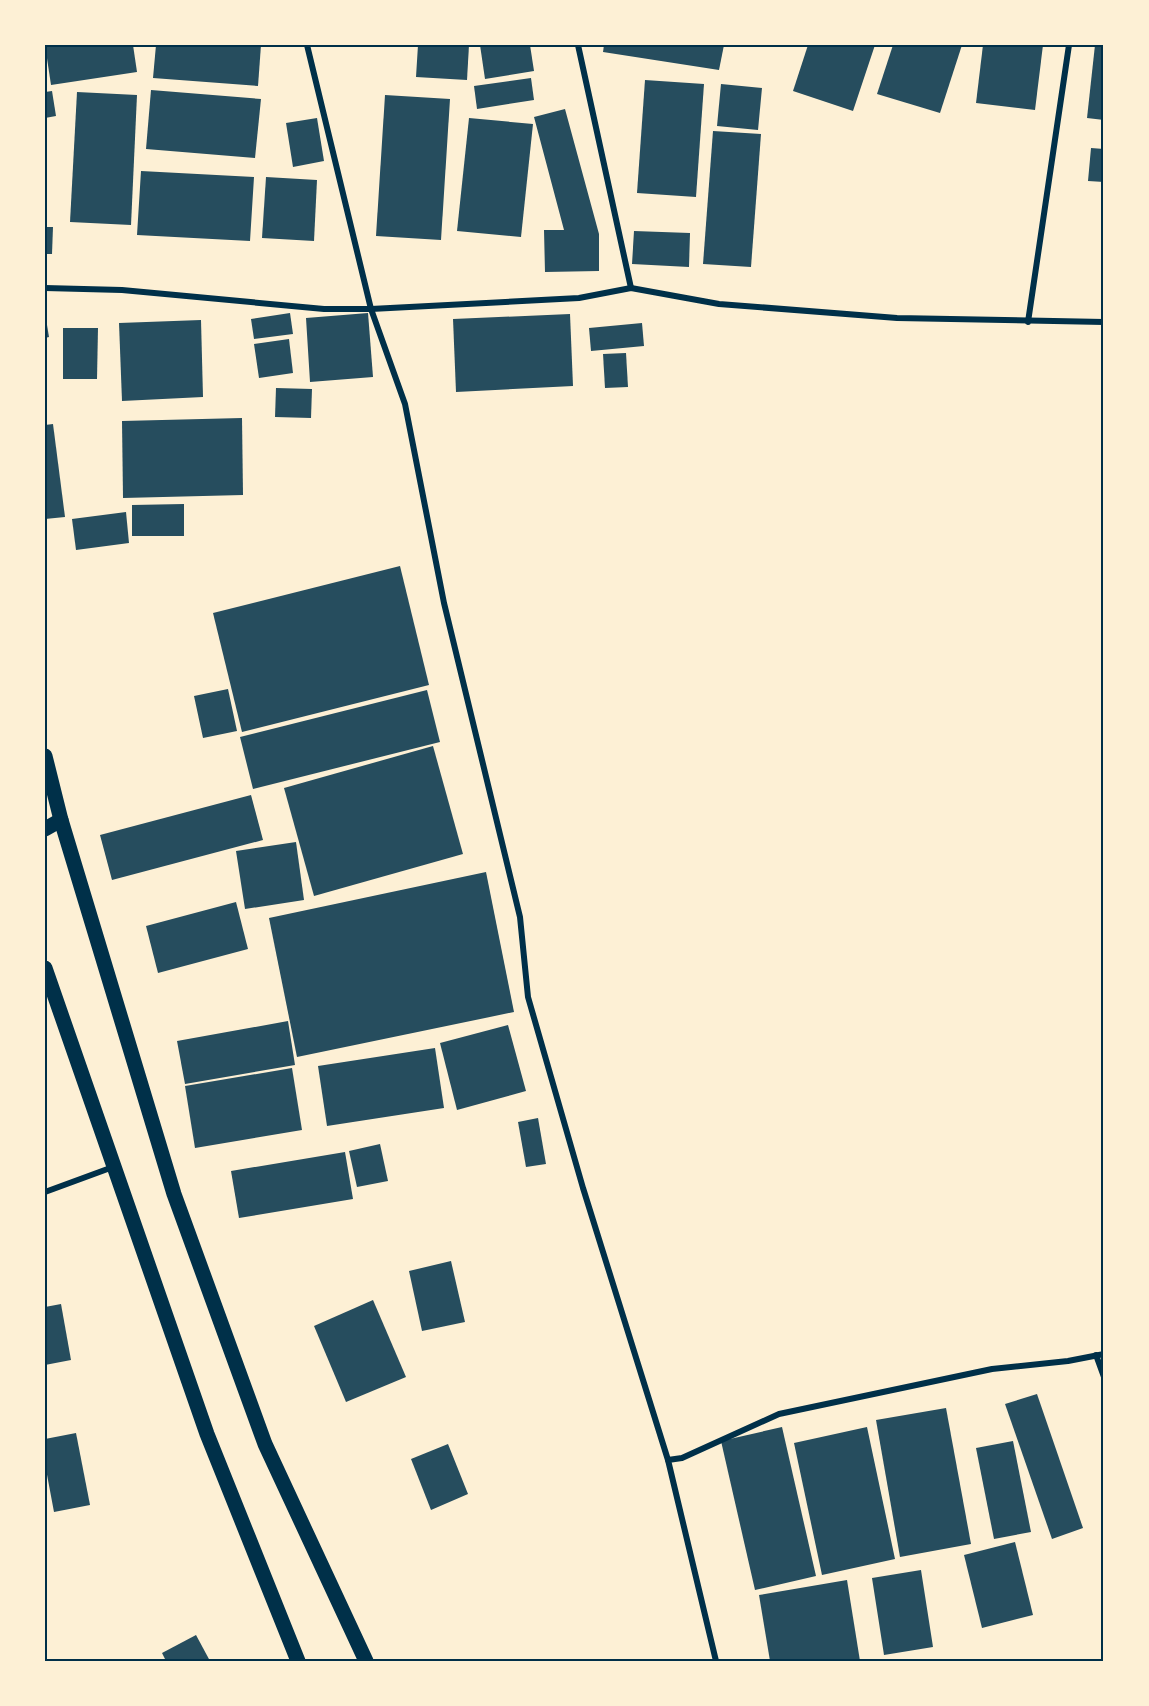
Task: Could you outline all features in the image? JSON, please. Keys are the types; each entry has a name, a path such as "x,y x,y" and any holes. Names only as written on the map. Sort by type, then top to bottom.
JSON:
{"main road":[{"path":"45,756 61,820 182,1216 265,1444 366,1661"},
{"path":"45,829 61,820"},
{"path":"45,968 207,1434 298,1661"}],"street":[{"path":"307,45 371,309 405,404 444,603 520,916 528,997 583,1188 668,1460 716,1661"},
{"path":"578,45 631,288"},
{"path":"1028,322 1069,45"},
{"path":"45,288 122,290 324,309 371,309 579,298 631,288 719,304 897,318 1104,322"},
{"path":"45,1192 113,1167"},
{"path":"668,1460 682,1458 779,1414 992,1369 1104,1354"},
{"path":"1096,1355 1104,1377"}],"building":[{"path":"45,45 133,45 137,72 51,85"},
{"path":"156,45 261,45 258,86 153,78"},
{"path":"418,45 469,45 467,80 416,77"},
{"path":"480,45 530,45 534,71 485,79"},
{"path":"604,45 724,45 719,70 603,52"},
{"path":"808,45 875,45 853,111 793,91"},
{"path":"893,45 962,45 940,113 877,94"},
{"path":"983,45 1043,45 1035,110 976,103"},
{"path":"1095,45 1104,45 1104,120 1087,118"},
{"path":"531,78 534,100 477,109 474,86"},
{"path":"645,80 704,84 696,197 637,193"},
{"path":"721,84 762,88 758,130 717,126"},
{"path":"151,90 261,99 255,158 146,149"},
{"path":"52,91 56,116 45,118 45,92"},
{"path":"77,92 137,95 131,225 70,222"},
{"path":"385,95 450,99 441,240 376,236"},
{"path":"565,109 599,234 599,271 545,272 544,230 564,230 534,117"},
{"path":"317,118 324,161 293,167 286,123"},
{"path":"469,118 533,124 521,237 457,231"},
{"path":"713,131 761,134 751,267 703,264"},
{"path":"1091,148 1104,149 1104,182 1088,181"},
{"path":"141,171 254,177 250,241 137,235"},
{"path":"266,177 317,180 314,241 262,238"},
{"path":"45,227 53,227 52,254 45,254"},
{"path":"634,231 690,233 689,267 632,264"},
{"path":"45,313 49,337 45,338"},
{"path":"290,313 293,334 254,339 251,319"},
{"path":"368,313 373,377 310,382 306,318"},
{"path":"570,314 573,386 456,392 453,319"},
{"path":"201,320 203,397 122,401 119,323"},
{"path":"642,323 644,346 591,351 589,328"},
{"path":"63,328 98,328 97,379 63,379"},
{"path":"289,339 293,373 259,378 254,344"},
{"path":"626,353 628,387 605,388 603,354"},
{"path":"276,388 312,389 311,418 275,417"},
{"path":"242,418 243,495 123,498 122,421"},
{"path":"53,424 65,517 45,519 45,425"},
{"path":"184,504 184,536 132,536 132,505"},
{"path":"126,512 129,543 76,550 72,519"},
{"path":"400,566 429,685 242,732 213,613"},
{"path":"228,689 237,731 203,738 194,696"},
{"path":"427,690 440,742 253,789 240,737"},
{"path":"433,746 463,854 314,896 284,788"},
{"path":"251,795 263,840 112,880 100,835"},
{"path":"296,842 304,900 245,909 236,851"},
{"path":"486,872 514,1012 297,1057 269,918"},
{"path":"236,902 248,949 158,973 146,926"},
{"path":"288,1021 295,1065 185,1084 177,1041"},
{"path":"508,1025 526,1091 457,1110 440,1043"},
{"path":"435,1048 444,1108 327,1126 318,1066"},
{"path":"292,1068 302,1130 195,1148 185,1086"},
{"path":"538,1118 546,1164 526,1167 518,1122"},
{"path":"380,1144 388,1181 357,1187 349,1151"},
{"path":"345,1152 353,1199 239,1218 231,1171"},
{"path":"451,1261 465,1322 422,1331 409,1271"},
{"path":"373,1300 406,1377 346,1402 314,1326"},
{"path":"61,1304 71,1360 45,1365 45,1307"},
{"path":"1037,1394 1083,1528 1052,1539 1005,1404"},
{"path":"946,1408 971,1544 900,1557 876,1420"},
{"path":"782,1427 816,1576 755,1590 721,1441"},
{"path":"867,1427 895,1559 822,1575 794,1443"},
{"path":"76,1433 90,1505 54,1512 45,1464 45,1439"},
{"path":"1013,1441 1031,1532 994,1539 976,1448"},
{"path":"448,1444 468,1494 431,1510 411,1459"},
{"path":"1015,1542 1033,1615 982,1628 964,1555"},
{"path":"921,1570 933,1647 884,1655 872,1578"},
{"path":"847,1580 860,1661 770,1661 759,1595"},
{"path":"196,1635 210,1661 166,1661 162,1653"}]}
